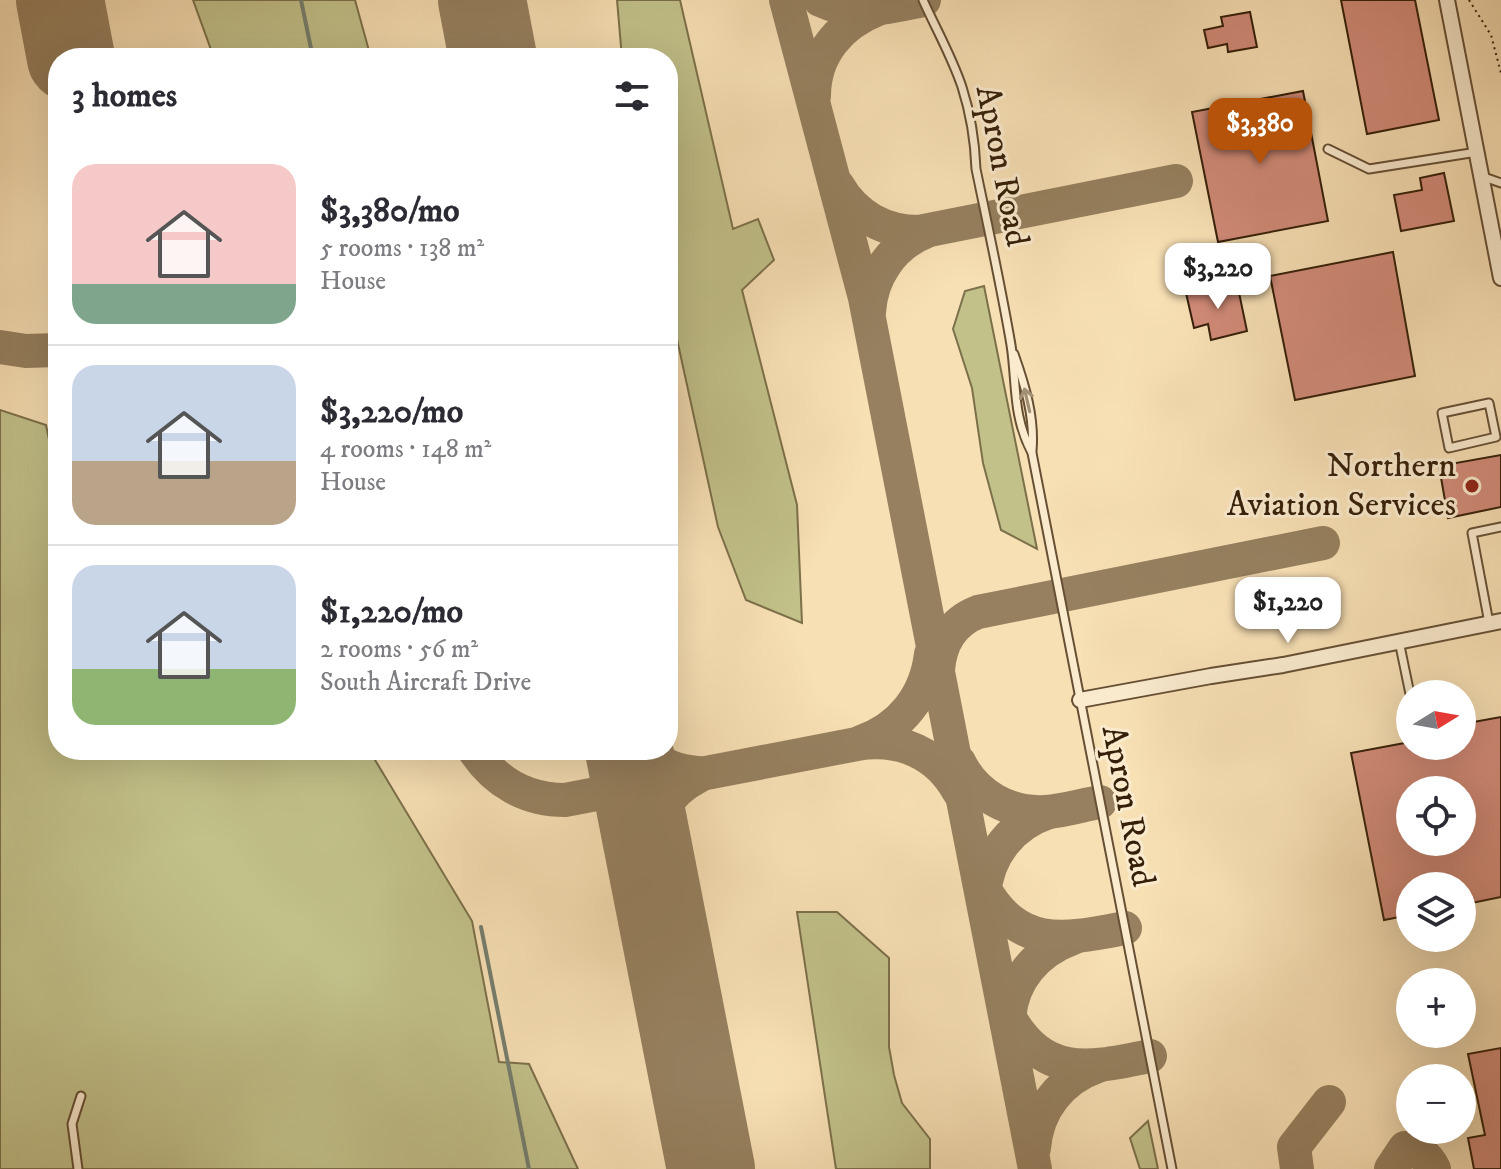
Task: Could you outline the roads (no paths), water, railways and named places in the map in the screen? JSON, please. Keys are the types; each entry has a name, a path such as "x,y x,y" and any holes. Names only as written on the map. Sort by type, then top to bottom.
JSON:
{"street":[{"path":"1447,0 1501,278"},
{"path":"1080,700 1283,665 1495,622"}],"lane":[{"name":"Apron Road","path":"923,0 964,93 1011,348 1017,412 1032,453"},
{"path":"1328,149 1369,169 1477,152"},
{"path":"1481,176 1501,183"},
{"name":"Apron Road","path":"1011,348 1029,407 1032,453 1172,1169"},
{"path":"1489,403 1497,422 1496,437 1449,448 1442,413 1489,403"},
{"path":"1495,622 1472,533 1501,527"},
{"path":"1399,641 1407,680"},
{"path":"78,1169 72,1124 81,1096"}],"waterway":[{"path":"301,0 311,48"},
{"path":"481,927 529,1169"}],"place":[{"name":"Northern Aviation Services","path":"1472,486"}]}
